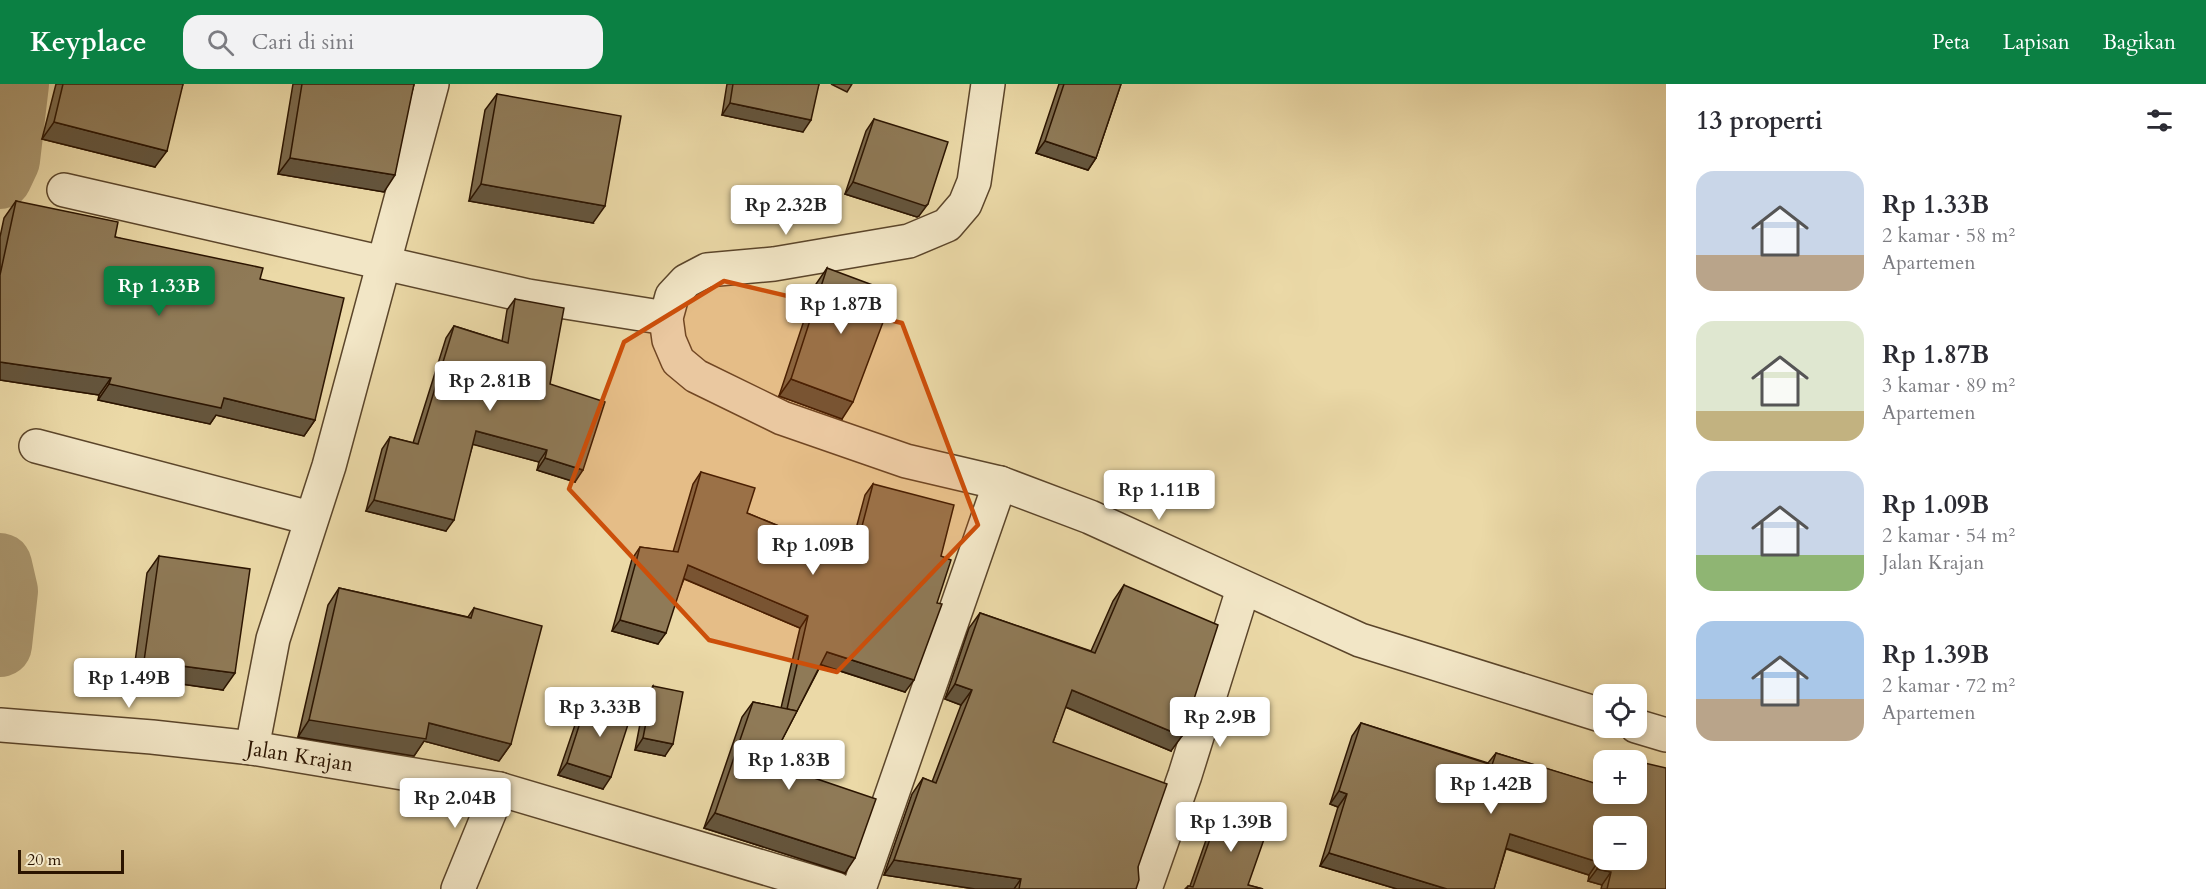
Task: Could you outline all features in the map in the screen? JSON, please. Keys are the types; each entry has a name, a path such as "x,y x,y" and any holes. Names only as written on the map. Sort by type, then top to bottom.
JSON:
{"street":[{"path":"252,748 273,639 310,518 329,466 432,84"},
{"path":"988,84 974,182 965,204 947,225 897,243 785,262 707,270 686,281 672,296 666,318 669,340 678,361 696,376 782,418 906,461 1000,483 1090,517 1243,589 1359,640 1593,713"},
{"path":"63,190 528,296 666,318"},
{"path":"36,446 310,518"},
{"path":"859,889 1000,483"},
{"path":"1145,889 1185,775 1243,589"},
{"name":"Jalan Krajan","path":"0,725 152,737 252,748 499,789 836,889"},
{"path":"1647,729 1666,735"},
{"path":"458,889 499,789"}],"highlighted area":[{"path":"724,281 902,323 978,525 837,672 709,640 569,489 624,342"}],"building":[{"path":"63,84 183,84 167,151 54,122"},
{"path":"302,84 414,84 395,175 290,158"},
{"path":"733,84 819,84 811,120 730,103"},
{"path":"1064,84 1121,84 1096,158 1045,141"},
{"path":"497,94 621,116 605,206 481,184"},
{"path":"874,119 948,142 928,204 925,206 853,182"},
{"path":"16,201 118,222 115,237 263,268 260,279 344,298 315,420 224,398 221,408 109,384 111,378 0,362 0,275"},
{"path":"827,268 894,293 853,402 791,379"},
{"path":"515,299 564,308 550,384 605,402 583,470 545,458 547,450 476,431 454,520 374,500 390,437 418,444 454,326 508,343"},
{"path":"701,472 755,488 747,513 854,557 873,484 954,505 941,556 951,560 937,603 942,604 914,680 827,652 797,711 787,709 808,616 688,565 666,633 620,620 640,547 678,552"},
{"path":"159,556 250,569 235,673 144,661"},
{"path":"1124,585 1218,625 1182,736 1072,690 1053,742 1167,784 1138,867 1139,880 1136,889 1019,889 1021,879 894,860 923,778 936,783 972,690 955,684 980,613 1095,653"},
{"path":"339,588 471,618 474,608 542,626 511,744 429,723 426,739 309,720"},
{"path":"653,686 683,692 673,744 643,738"},
{"path":"588,698 632,712 611,777 567,763"},
{"path":"753,702 797,711 770,763 876,799 855,858 715,813"},
{"path":"1361,723 1492,765 1496,753 1593,783 1593,804 1647,804 1647,764 1666,768 1666,889 1607,889 1611,872 1602,870 1647,870 1647,816 1593,816 1593,860 1510,834 1494,889 1447,889 1329,853 1347,794 1339,791"},
{"path":"1221,808 1269,825 1248,885 1263,889 1187,889 1188,886 1193,887"}],"waterway":[{"path":"0,177 8,160 17,84"},
{"path":"0,565 6,591 0,645"}]}
